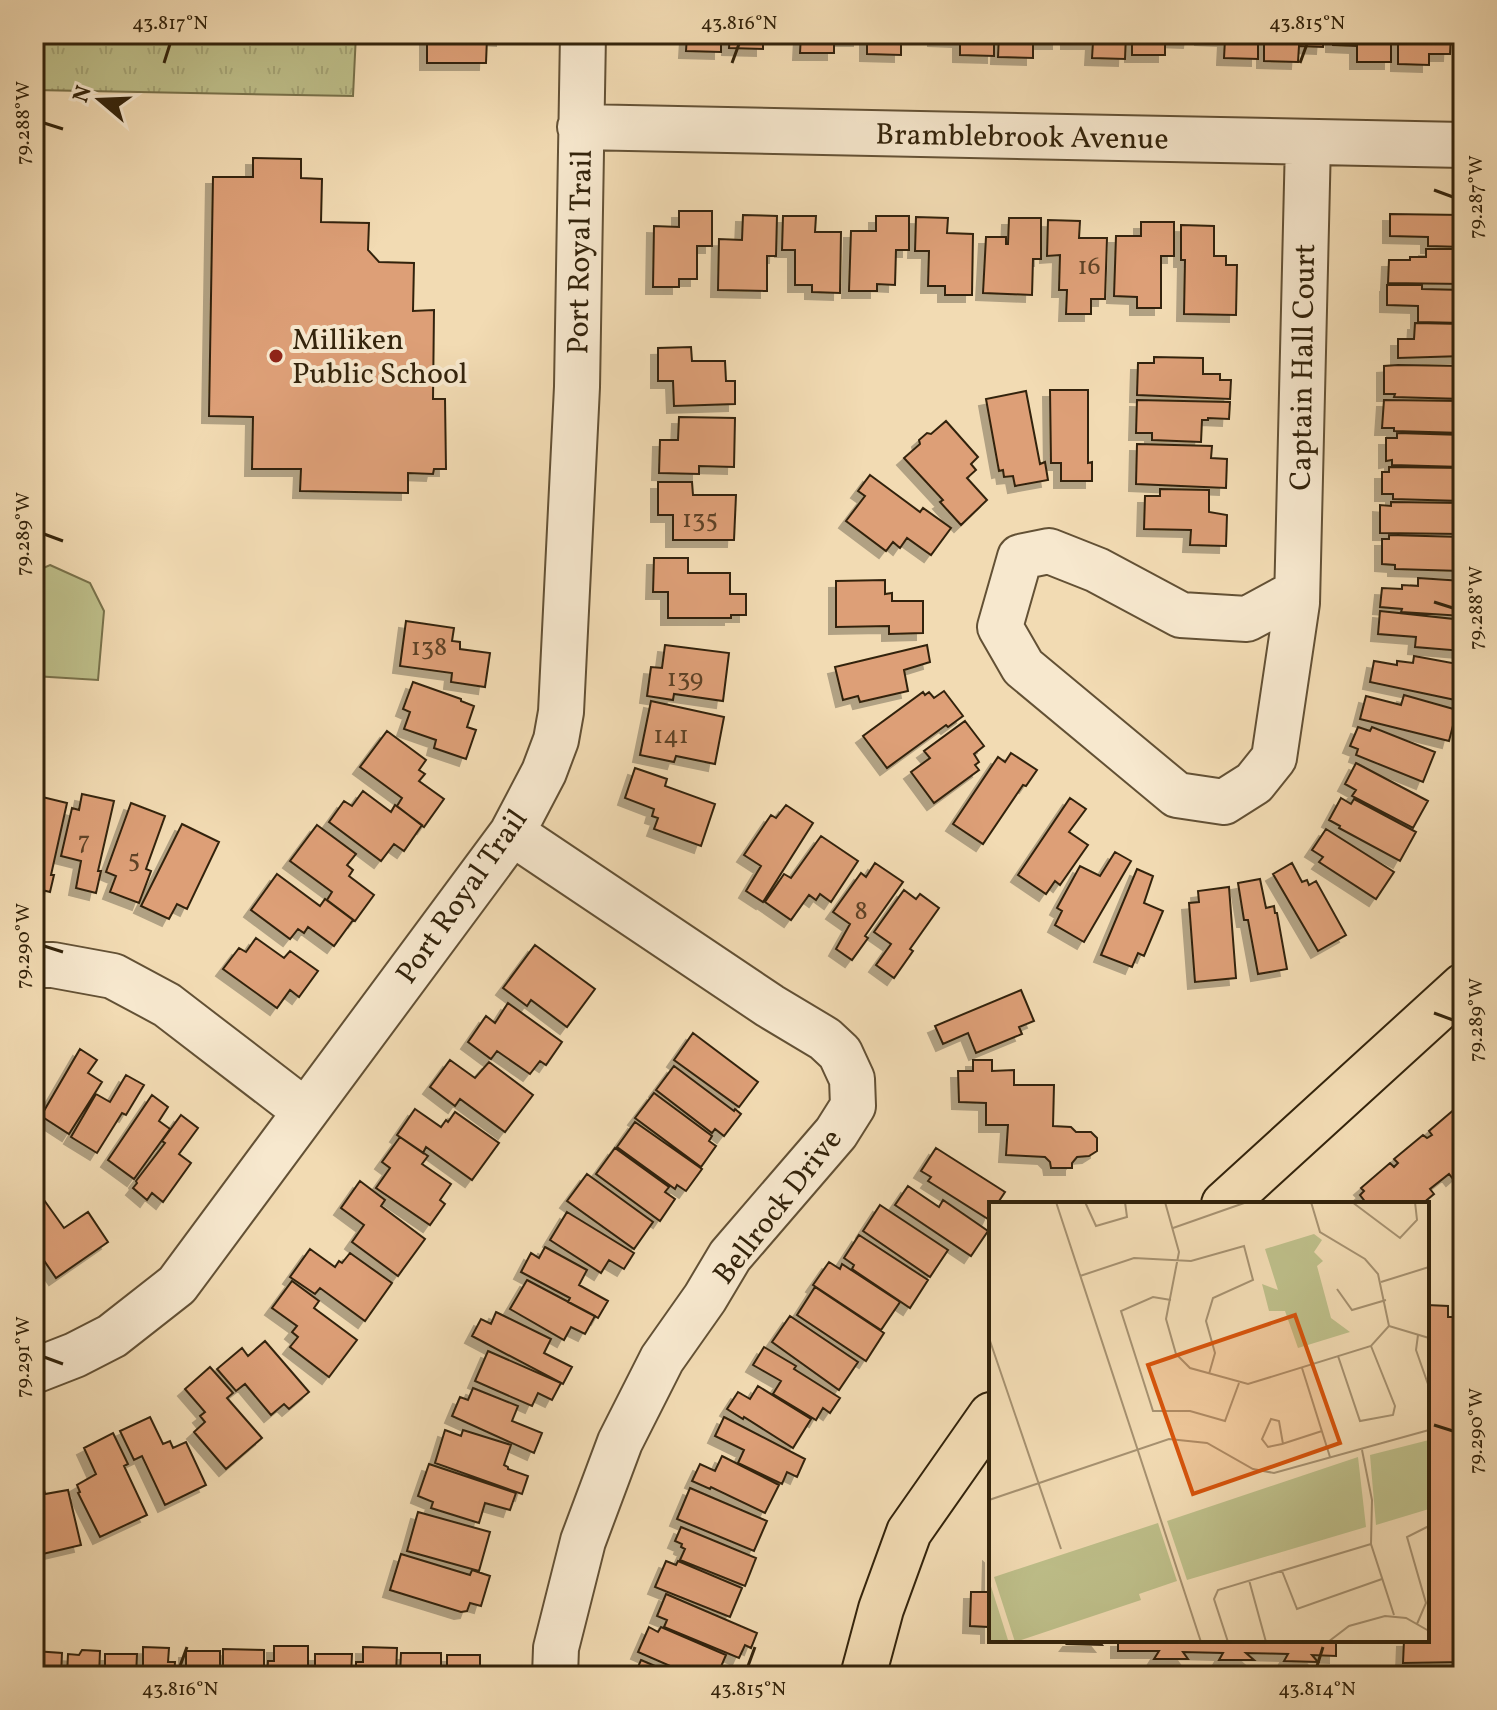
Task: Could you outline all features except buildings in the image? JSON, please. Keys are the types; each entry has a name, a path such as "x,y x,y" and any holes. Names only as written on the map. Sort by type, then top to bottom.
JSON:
{"main road":[{"path":"1226,1202 1463,986"},
{"path":"863,1676 881,1609 909,1532 989,1418"}],"street":[{"name":"Port Royal Trail","path":"34,1371 112,1336 177,1285 512,833 544,772 556,740 561,712 577,387 583,34"},
{"name":"Bramblebrook Avenue","path":"580,127 1463,145"},
{"name":"Captain Hall Court","path":"1297,592 1247,619 1181,615 1097,570 1049,551 1020,557 1000,627 1023,667 1177,795 1224,802 1254,783 1274,758 1297,603 1308,142"},
{"name":"Bellrock Drive","path":"512,833 757,998 825,1039 840,1053 852,1079 853,1106 836,1133 730,1256 662,1359 620,1442 583,1541 556,1648 555,1676"},
{"path":"34,965 53,965 113,976 167,1005 305,1111"}],"green space":[{"path":"34,34 356,34 353,96 34,90"},
{"path":"50,565 90,583 104,611 98,680 34,676 34,572"}],"place":[{"name":"Milliken Public School","path":"276,356"}]}
